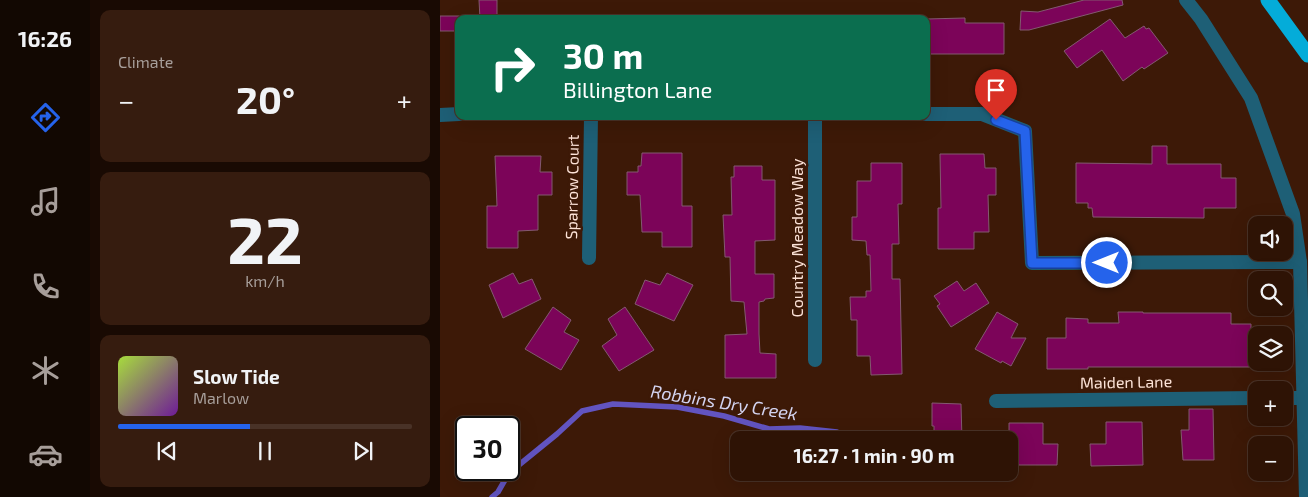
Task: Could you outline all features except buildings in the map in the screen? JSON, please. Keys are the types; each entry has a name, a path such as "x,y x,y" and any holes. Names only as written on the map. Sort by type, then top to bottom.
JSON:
{"highway":[{"path":"1268,0 1308,55"}],"street":[{"path":"1186,0 1201,19 1252,98 1293,214 1300,262 1306,497"},
{"path":"440,115 455,114"},
{"path":"930,114 982,114 1025,131 1032,263 1300,262"},
{"name":"Sparrow Court","path":"589,258 591,120"},
{"name":"Country Meadow Way","path":"815,120 815,360"},
{"name":"Maiden Lane","path":"996,401 1248,398"},
{"path":"1293,398 1303,398"}],"waterway":[{"name":"Robbins Dry Creek","path":"492,497 498,492 509,473 582,411 613,404 677,407 724,416 769,429 800,428 828,431"}],"route":[{"path":"996,120 1025,131 1032,263 1107,263"}]}
